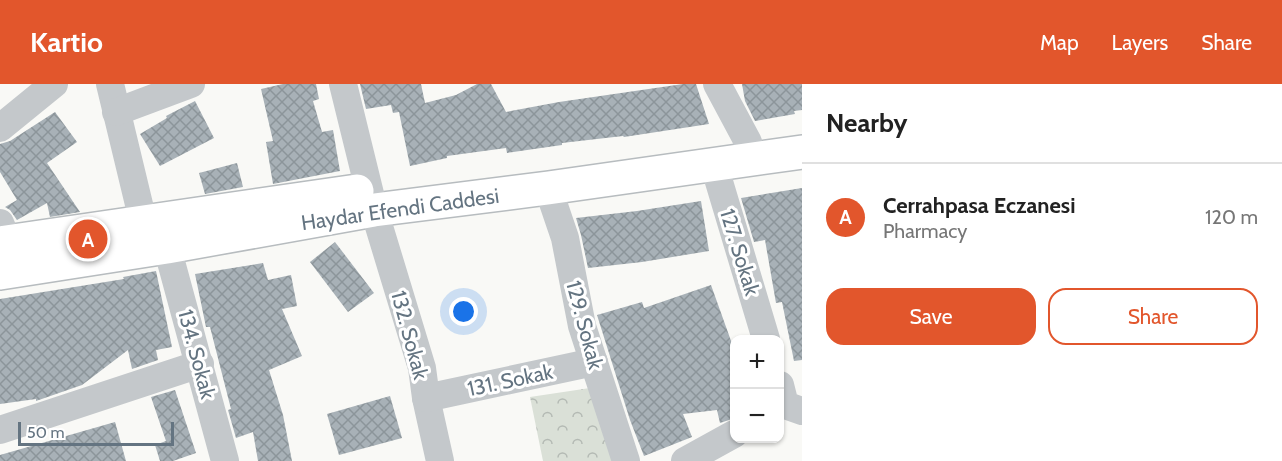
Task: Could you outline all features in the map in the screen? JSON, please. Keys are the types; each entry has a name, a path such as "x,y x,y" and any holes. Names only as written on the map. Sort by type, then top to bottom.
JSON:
{"main road":[{"name":"Haydar Efendi Caddesi","path":"2,245 167,248 372,200 802,134"},
{"name":"Haydar Efendi Caddesi","path":"2,245 143,221 372,200 548,188 802,152"}],"street":[{"path":"0,128 54,84"},
{"path":"110,84 143,221"},
{"path":"116,112 191,84"},
{"name":"132. Sokak","path":"343,84 372,200 422,368 430,458"},
{"path":"717,84 748,142"},
{"name":"127. Sokak","path":"714,165 765,335"},
{"name":"129. Sokak","path":"548,188 565,238 582,326 626,461"},
{"name":"134. Sokak","path":"167,248 225,461"},
{"name":"131. Sokak","path":"426,398 594,362"},
{"path":"0,430 200,364"},
{"path":"706,457 730,438"}],"green space":[{"path":"590,388 612,461 543,461 530,397"}],"building":[{"path":"283,84 316,84 319,99 313,101 322,132 333,130 340,171 273,184 266,142 273,141 261,89"},
{"path":"360,84 421,84 425,103 456,95 477,84 491,84 506,112 559,102 696,84 709,124 624,137 562,143 562,145 507,153 506,148 447,156 447,158 410,166 399,112 393,113 391,105 366,109"},
{"path":"742,84 802,84 802,110 794,111 795,114 755,121 745,101"},
{"path":"195,101 214,138 160,166 140,134 167,118 166,116"},
{"path":"55,112 77,142 47,163 80,212 50,217 47,203 17,220 5,207 17,200 0,172 0,144 10,141"},
{"path":"237,163 243,187 205,194 199,173"},
{"path":"802,188 802,360 794,361 782,302 776,303 765,240 754,242 741,198"},
{"path":"701,201 709,251 588,268 576,218"},
{"path":"335,242 374,293 348,312 310,262"},
{"path":"263,263 268,280 291,275 297,306 282,309 302,356 269,370 283,415 292,461 258,461 253,432 236,438 210,327 206,327 195,274"},
{"path":"156,271 172,347 156,350 158,360 132,369 128,350 82,385 36,401 36,399 0,404 0,299 124,279 123,277"},
{"path":"711,285 730,338 730,420 720,423 717,410 683,414 692,437 644,456 630,420 597,315 642,302 644,308"},
{"path":"175,390 196,453 173,461 160,461 155,445 166,441 151,397"},
{"path":"390,396 402,438 339,455 327,414"},
{"path":"115,422 126,461 0,461 0,455"}],"place":[{"name":"Cerrahpasa Eczanesi","path":"88,239"}]}
